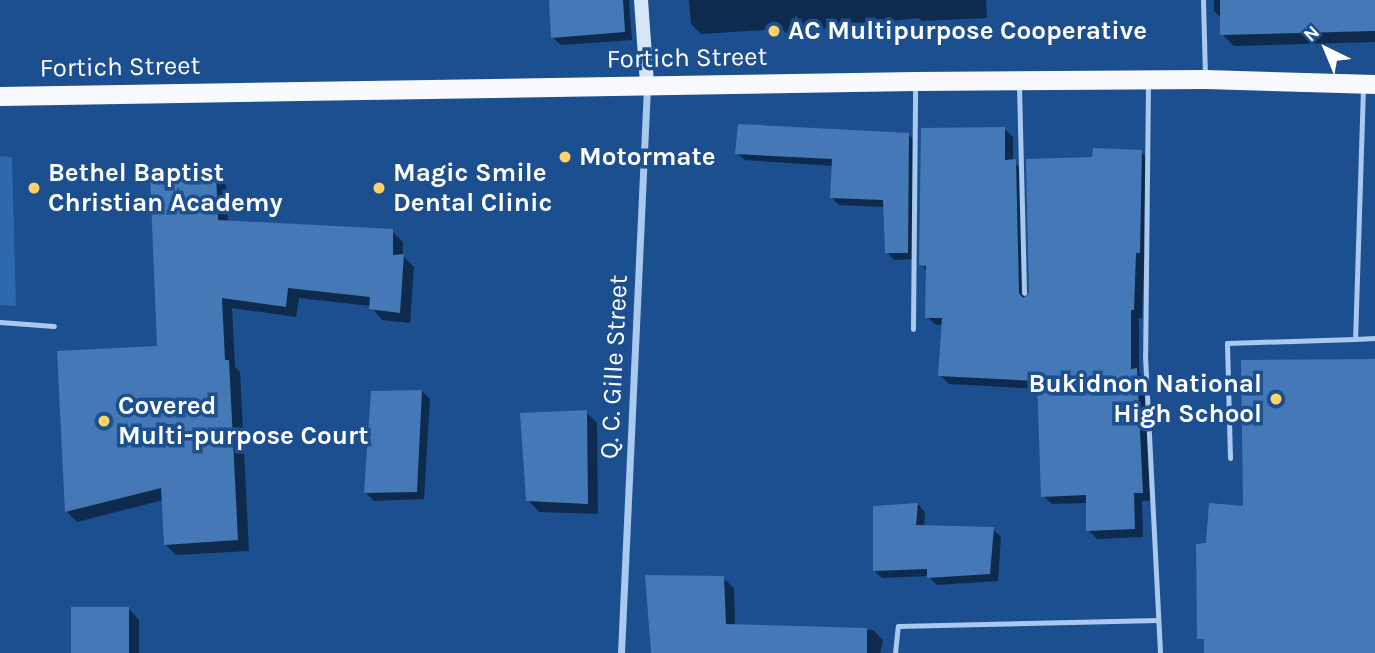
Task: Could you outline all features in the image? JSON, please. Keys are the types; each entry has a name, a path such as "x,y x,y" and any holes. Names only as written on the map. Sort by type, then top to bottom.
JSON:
{"highway":[{"name":"Fortich Street","path":"0,96 915,81 1019,83 1205,79 1369,84"}],"main road":[{"path":"641,0 647,84"}],"street":[{"name":"Q. C. Gille Street","path":"621,653 646,152 647,84"}],"lane":[{"path":"1203,0 1205,79"},
{"path":"1148,80 1145,356 1160,653"},
{"path":"913,329 915,81"},
{"path":"1019,83 1024,293"},
{"path":"1355,339 1369,84"},
{"path":"0,322 54,326"},
{"path":"1230,458 1227,343 1375,338"},
{"path":"895,653 898,626 1158,620"}],"shaded area":[{"path":"0,156 12,157 16,306 0,305"}],"building":[{"path":"549,0 623,0 625,32 551,38"},
{"path":"1220,0 1375,0 1375,31 1220,35"},
{"path":"738,124 909,133 908,253 885,253 883,200 830,198 832,159 735,154"},
{"path":"1005,127 1005,160 1016,159 1019,293 1023,298 1029,293 1026,159 1092,157 1093,148 1142,150 1140,253 1136,253 1134,310 1131,310 1131,369 1137,368 1143,493 1134,493 1135,529 1086,531 1086,495 1041,497 1037,381 938,376 942,318 925,318 926,266 919,265 921,128"},
{"path":"216,172 218,220 393,229 393,255 404,254 400,313 369,309 370,297 288,288 286,307 222,298 225,360 229,360 238,540 164,545 161,488 65,512 57,351 157,346 150,176"},
{"path":"1375,359 1375,653 1204,653 1204,639 1197,639 1196,544 1206,543 1209,503 1243,506 1241,360"},
{"path":"422,390 417,492 364,493 371,391"},
{"path":"587,410 588,504 526,501 520,413"},
{"path":"918,503 916,525 994,527 990,574 927,578 927,569 873,571 873,506"},
{"path":"645,575 724,576 726,624 867,628 867,653 651,653"},
{"path":"71,607 129,607 129,653 71,653"}],"place":[{"name":"AC Multipurpose Cooperative","path":"774,31"},
{"name":"Motormate","path":"565,157"},
{"name":"Bethel Baptist Christian Academy","path":"34,188"},
{"name":"Magic Smile Dental Clinic","path":"379,188"},
{"name":"Bukidnon National High School","path":"1276,399"},
{"name":"Covered Multi-purpose Court","path":"104,421"}]}
